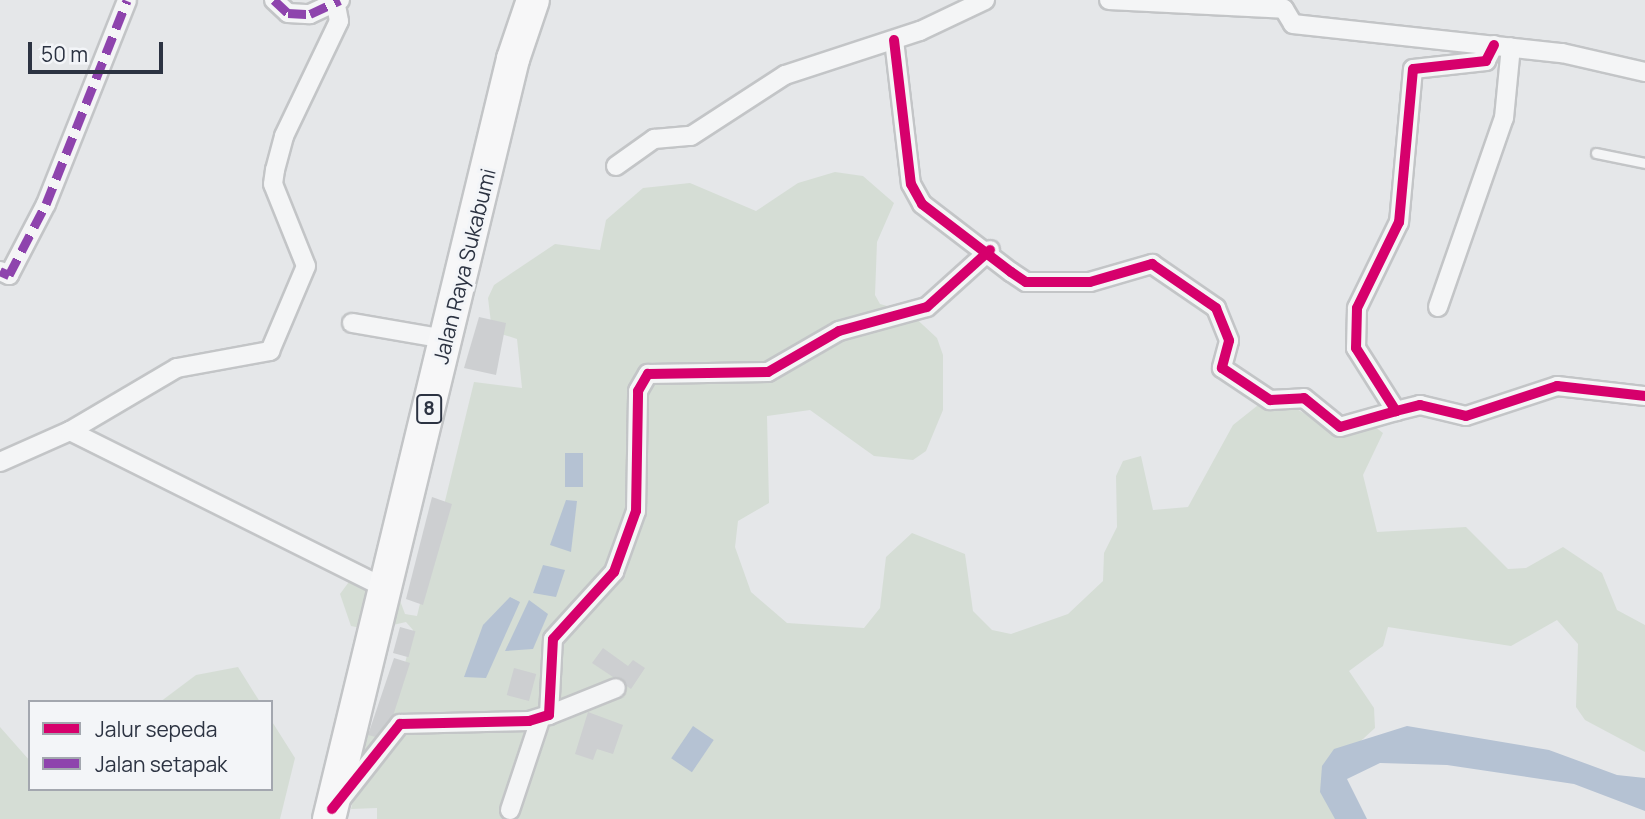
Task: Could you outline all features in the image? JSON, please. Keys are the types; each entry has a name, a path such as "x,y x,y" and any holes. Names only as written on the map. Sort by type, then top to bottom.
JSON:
{"highway":[{"name":"Jalan Raya Sukabumi","path":"331,814 446,339 533,0"}],"street":[{"path":"0,271 9,275 46,204 127,0"},
{"path":"0,462 70,431 196,360 270,351 306,266 273,184 275,170 339,21 338,2 310,15 288,13 274,0"},
{"path":"616,166 654,139 691,136 785,75 894,40 985,0"},
{"path":"1110,0 1284,9 1293,24 1502,46 1645,72"},
{"path":"894,40 911,184 922,204 990,250 1026,282 1090,282 1152,264 1216,308 1229,341 1222,368 1270,400 1304,398 1340,427 1420,405 1466,416 1557,386 1645,396"},
{"path":"1438,307 1501,129 1502,46"},
{"path":"1396,411 1356,348 1353,323 1399,222 1410,78 1419,66 1486,61 1502,46"},
{"path":"510,810 544,718 553,639 614,572 636,511 640,381 660,370 768,372 839,331 927,307 990,250"},
{"path":"352,323 446,339"},
{"path":"70,431 385,587"},
{"path":"331,814 400,724 544,718 616,688"}],"lane":[{"path":"1596,153 1645,163"}],"shaded area":[{"path":"835,172 863,176 894,203 877,242 875,295 880,304 909,312 937,338 943,355 943,410 926,451 913,460 874,456 810,410 767,416 769,503 738,521 735,547 751,592 787,623 864,628 880,608 886,557 912,533 965,554 973,611 992,630 1011,634 1068,614 1103,581 1104,553 1117,527 1116,476 1123,461 1141,456 1153,510 1188,507 1233,425 1262,402 1278,398 1312,418 1361,416 1383,433 1363,475 1377,532 1466,527 1508,569 1526,568 1563,547 1602,573 1617,610 1645,625 1645,752 1585,720 1576,707 1578,644 1557,620 1511,646 1388,627 1383,646 1349,671 1374,708 1375,728 1340,760 1339,819 377,819 377,808 351,809 369,731 391,722 413,630 406,622 371,630 351,626 340,594 354,575 386,563 405,614 417,616 474,382 522,388 517,339 492,331 488,298 494,285 555,244 600,250 606,220 643,188 690,183 756,211 798,183"},
{"path":"238,667 259,700 163,700 196,675"},
{"path":"273,723 295,758 280,819 0,819 0,727 28,759 28,791 273,791"}],"water":[{"path":"565,453 583,453 583,487 565,487"},
{"path":"566,500 577,501 571,552 550,545"},
{"path":"543,565 565,570 556,597 533,593"},
{"path":"510,597 520,602 486,678 464,677 483,625"},
{"path":"529,600 548,614 533,649 505,651"},
{"path":"693,726 714,740 692,772 671,758"},
{"path":"1407,726 1549,750 1617,775 1645,778 1645,811 1574,784 1447,765 1380,763 1347,779 1367,819 1335,819 1320,792 1322,766 1334,749"}],"building":[{"path":"479,317 506,323 496,375 464,368"},
{"path":"432,497 452,504 423,605 406,599"},
{"path":"400,627 415,631 408,657 393,653"},
{"path":"603,648 628,666 633,660 645,668 631,689 592,663"},
{"path":"394,658 410,663 393,716 376,737 368,735"},
{"path":"514,668 536,674 529,701 507,695"},
{"path":"588,712 623,725 613,754 597,749 593,760 575,754"}],"marked path":[{"path":"0,271 9,275 46,204 127,0"},
{"path":"274,0 288,13 310,14 340,0"}],"cycle path":[{"path":"894,40 911,184 922,204 1011,272 1026,282 1090,282 1152,264 1216,308 1229,341 1222,368 1270,400 1304,398 1340,427 1396,411"},
{"path":"1494,45 1486,61 1413,69 1399,222 1357,308 1356,348 1396,411 1420,405 1466,416 1557,386 1645,396"},
{"path":"332,809 400,724 529,721 549,715 553,639 614,572 636,511 638,391 648,374 768,372 839,331 927,307 990,250"}]}
